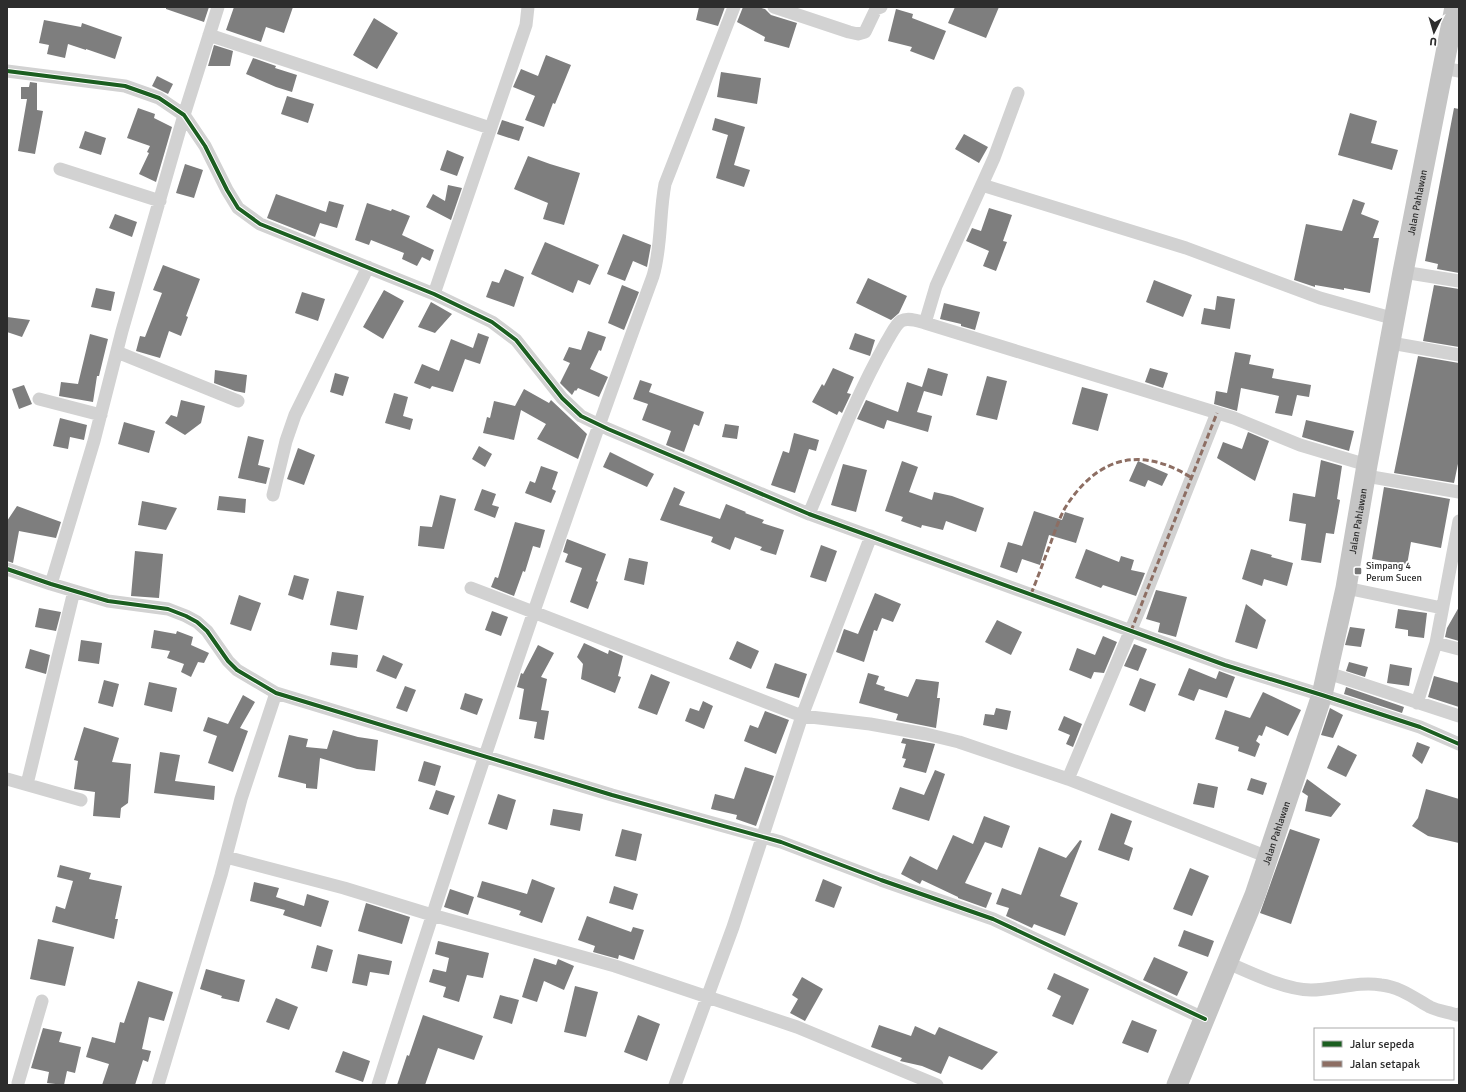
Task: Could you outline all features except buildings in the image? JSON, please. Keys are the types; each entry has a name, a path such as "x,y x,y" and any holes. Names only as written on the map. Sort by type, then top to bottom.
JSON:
{"main road":[{"name":"Jalan Pahlawan","path":"1177,1085 1256,894 1328,673 1346,588 1403,272 1451,69 1455,7"}],"street":[{"path":"51,584 94,441 116,352 184,115 218,7"},
{"path":"434,294 526,25 528,7"},
{"path":"378,1085 432,915 534,611 598,424 657,262 662,201 665,184 734,7"},
{"path":"774,7 858,34 865,32 876,9 881,7"},
{"path":"209,35 490,128"},
{"path":"7,71 125,86 159,98 184,115 205,146 227,190 238,208 260,224 434,294 492,322 516,340 562,398 581,416 598,424 809,514 1225,665 1420,727 1459,744"},
{"path":"925,323 936,286 994,158 1018,93"},
{"path":"60,169 160,201"},
{"path":"982,184 1186,248 1320,298 1395,319"},
{"path":"273,495 286,441 295,415 368,267"},
{"path":"1403,272 1459,281"},
{"path":"809,514 876,360 900,321 906,319 925,323 1234,418 1366,471 1459,492"},
{"path":"1391,343 1459,355"},
{"path":"116,352 238,401"},
{"path":"39,399 101,416"},
{"path":"1068,778 1131,631 1217,413"},
{"path":"1417,703 1436,643 1458,528"},
{"path":"675,1085 733,927 761,837 802,716 871,536"},
{"path":"7,569 108,601 168,609 186,616 197,622 207,631 228,661 237,670 276,693 612,795 781,842 881,880 992,919 1204,1019"},
{"path":"471,588 534,611 802,716 870,724 926,734 959,742 1068,778 1268,857"},
{"path":"1346,588 1442,608"},
{"path":"27,784 74,591"},
{"path":"1436,643 1459,649"},
{"path":"1328,673 1459,716"},
{"path":"158,1085 226,858 241,799 276,693"},
{"path":"7,779 81,800"},
{"path":"226,858 344,888 432,915 615,966 797,1027 936,1085"},
{"path":"1228,963 1287,986 1310,990 1380,984 1398,988 1432,1008 1457,1015 1459,1014"},
{"path":"22,1084 42,1001"}],"marked path":[{"path":"1131,631 1217,413"},
{"path":"1031,594 1065,508 1091,477 1106,467 1121,462 1137,460 1155,462 1173,468 1192,478"}],"cycle path":[{"path":"7,71 125,86 159,98 184,115 205,146 227,190 238,208 260,224 434,294 492,322 516,340 562,398 581,416 608,429 809,514 1225,665 1420,727 1459,744"},
{"path":"7,569 108,601 168,609 186,616 197,622 207,631 228,661 237,670 276,693 612,795 781,842 881,880 993,919 1205,1019"}],"place":[{"name":"Simpang 4 Perum Sucen","path":"1358,571"}]}
